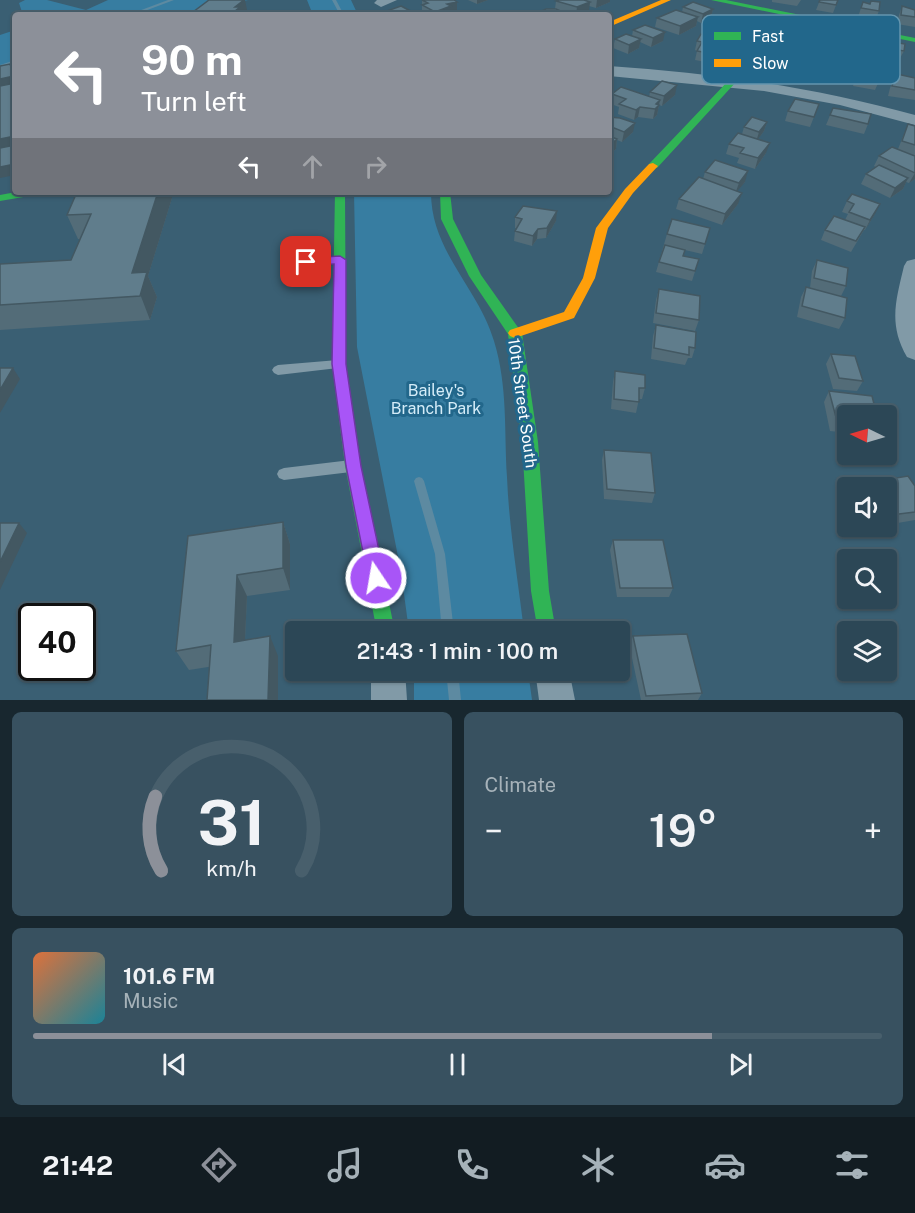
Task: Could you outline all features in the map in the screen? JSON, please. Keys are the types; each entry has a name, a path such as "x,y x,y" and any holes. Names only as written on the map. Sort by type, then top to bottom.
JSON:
{"street":[{"path":"612,24 667,0"},
{"path":"715,0 782,15"},
{"path":"900,37 915,40"},
{"path":"612,71 702,79"},
{"path":"515,333 568,315 589,278 602,228 629,191 730,84"},
{"path":"744,84 828,98 915,120"},
{"path":"0,198 18,195"},
{"path":"340,195 339,364 353,466 384,621"},
{"name":"10th Street South","path":"445,195 447,219 475,276 515,333 530,442 540,591 544,621"},
{"path":"915,266 904,315 915,351"},
{"path":"388,681 389,700"},
{"path":"554,681 557,700"}],"lane":[{"path":"306,262 340,260"},
{"path":"278,370 339,364"},
{"path":"284,474 353,466"}],"green space":[{"path":"25,0 47,0 86,10 108,0 248,0 194,12 22,12 19,3"},
{"path":"307,0 351,0 357,12 312,12"},
{"path":"12,31 12,68 0,71 0,35"},
{"name":"Bailey's Branch Park","path":"354,195 431,195 433,213 439,233 487,322 502,375 510,515 523,621 408,621 401,572 357,347"},
{"path":"414,681 529,681 532,700 414,700"}],"building":[{"path":"209,0 244,0 235,7 240,7 234,12 193,12"},
{"path":"422,0 454,0 457,2 447,4 451,6 435,12 422,5 428,3"},
{"path":"820,0 838,0 836,5 819,2"},
{"path":"556,1 590,2 577,7"},
{"path":"871,1 880,2 879,11 861,8 863,2 870,4"},
{"path":"693,2 713,9 703,14 683,7"},
{"path":"401,6 412,12 384,12"},
{"path":"902,6 915,10 915,17 901,15"},
{"path":"556,9 563,12 539,12"},
{"path":"676,10 698,17 680,26 657,18"},
{"path":"645,25 665,32 653,38 633,30"},
{"path":"626,34 641,39 629,45 615,39"},
{"path":"701,34 702,34 702,42 697,41"},
{"path":"702,42 702,52 697,51"},
{"path":"900,43 905,44 904,51 900,50"},
{"path":"10,64 12,76 0,79 0,66"},
{"path":"900,75 915,78 915,90 892,86 893,84 900,84"},
{"path":"662,81 677,85 664,96 650,92"},
{"path":"12,84 12,137 0,139 0,86"},
{"path":"621,87 660,100 656,104 659,105 655,109 640,107 636,110 619,104 626,99 612,94"},
{"path":"795,99 819,104 814,117 788,111"},
{"path":"833,108 871,114 868,124 830,115"},
{"path":"612,117 635,123 624,132 612,127"},
{"path":"752,117 767,122 759,132 744,127"},
{"path":"908,124 915,126 915,145 902,141"},
{"path":"738,133 770,143 758,158 740,153 744,148 729,144"},
{"path":"12,146 12,165 0,167 0,148"},
{"path":"892,147 915,156 915,173 879,156"},
{"path":"715,160 748,171 739,183 705,172"},
{"path":"879,165 908,178 895,188 866,174"},
{"path":"699,177 742,193 725,214 679,199"},
{"path":"852,194 880,204 870,220 849,212 854,204 847,201"},
{"path":"76,195 157,195 132,273 147,272 140,296 0,305 0,264 71,260 91,214 67,215"},
{"path":"523,206 557,211 547,228 538,229 533,236 515,231 522,219 515,217"},
{"path":"834,216 865,227 856,241 825,230"},
{"path":"672,219 710,228 705,244 667,234"},
{"path":"665,245 685,250 683,256 699,259 695,271 659,262"},
{"path":"817,260 848,268 846,286 814,278"},
{"path":"806,287 847,298 845,318 802,306"},
{"path":"659,289 700,296 699,320 656,313"},
{"path":"656,325 696,332 695,348 689,347 689,355 654,348"},
{"path":"831,354 855,356 863,381 839,378"},
{"path":"0,368 13,368 0,390"},
{"path":"615,371 645,375 645,388 639,388 639,402 614,399"},
{"path":"829,391 872,396 874,405 837,405 837,421"},
{"path":"604,450 651,453 655,493 607,489"},
{"path":"908,476 915,486 915,512 897,514 897,478"},
{"path":"283,522 283,568 237,575 234,642 270,636 268,700 207,700 211,645 176,651 188,536"},
{"path":"0,523 19,523 0,562"},
{"path":"613,540 663,540 673,588 620,588"},
{"path":"687,634 702,693 646,696 633,636"}],"waterway":[{"path":"138,12 172,0"},
{"path":"334,0 340,12"},
{"path":"0,67 12,63"},
{"path":"419,481 440,554 447,621"},
{"path":"453,681 455,700"}],"traffic: fast":[{"path":"715,0 790,15"},
{"path":"900,37 915,40"},
{"path":"653,166 730,84"},
{"path":"0,198 18,195"},
{"path":"340,195 339,364 353,466 384,621"},
{"path":"445,195 447,219 475,276 515,333 530,442 540,591 545,621"}],"traffic: slow":[{"path":"612,24 667,0"},
{"path":"515,333 569,315 589,278 602,228 629,191 653,166"}],"route":[{"path":"306,262 340,260 339,364 353,466 376,578"}]}
